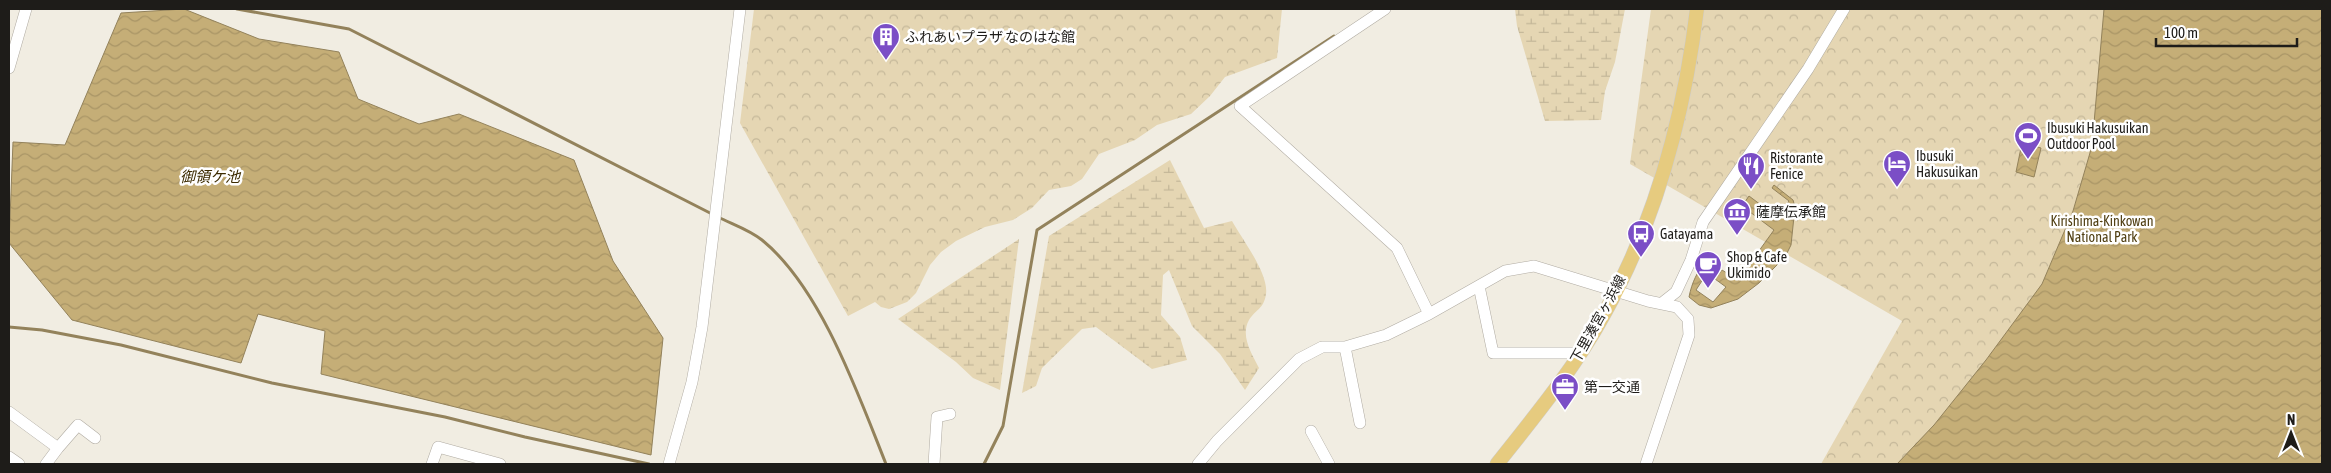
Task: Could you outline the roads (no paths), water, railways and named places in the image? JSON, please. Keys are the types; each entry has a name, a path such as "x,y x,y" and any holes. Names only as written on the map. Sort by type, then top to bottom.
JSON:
{"main road":[{"name":"下里湊宮ヶ浜線","path":"1498,464 1544,406 1581,352 1617,290 1650,213 1673,141 1688,71 1697,9"}],"street":[{"path":"9,68 26,9"},
{"path":"670,461 698,355 740,9"},
{"path":"1385,9 1240,106 1397,248 1429,314"},
{"path":"1662,303 1676,292 1691,260 1703,222 1808,69 1844,9"},
{"path":"1198,464 1217,441 1299,359 1322,347 1345,347 1386,335 1429,314 1505,271 1534,266 1677,307 1688,319 1690,330 1673,388 1646,464"},
{"path":"1480,286 1493,353 1581,352"},
{"path":"1345,347 1360,424"},
{"path":"9,412 58,448"},
{"path":"934,464 937,416 950,414"},
{"path":"46,464 78,425 95,438"},
{"path":"1311,431 1329,464"},
{"path":"432,464 438,447 499,464"},
{"path":"9,456 19,464"}],"water":[{"name":"御領ケ池","path":"184,9 259,39 339,52 358,99 419,124 459,114 574,160 613,261 663,338 651,455 321,374 325,331 258,314 241,363 72,320 9,243 13,142 65,145 121,13"},
{"path":"2104,9 2322,9 2322,464 1897,464 1934,425 1986,360 2042,284 2073,211 2092,146"},
{"name":"Ibusuki Hakusuikan Outdoor Pool","path":"2022,143 2041,148 2034,177 2016,172"},
{"path":"1774,185 1793,200 1795,207 1791,245 1785,257 1759,283 1738,299 1711,308 1699,305 1689,297 1695,277 1707,259 1717,266 1710,275 1707,273 1696,290 1713,302 1726,287 1715,279 1722,270 1738,280 1774,230 1742,206 1749,196 1777,217 1789,201 1772,188"}],"waterway":[{"path":"237,9 349,29 712,214"},
{"path":"984,464 1003,426 1037,230 1334,36"},
{"path":"718,217 762,240 783,261 802,285 836,344 886,464"},
{"path":"9,327 42,330 121,345 272,383 445,417 525,437 649,464"}],"place":[{"name":"ふれあいプラザ なのはな館","path":"886,61"},
{"name":"Ibusuki Hakusuikan Outdoor Pool","path":"2028,160"},
{"name":"Ibusuki Hakusuikan","path":"1897,188"},
{"name":"Ristorante Fenice","path":"1751,190"},
{"name":"薩摩伝承館","path":"1737,236"},
{"name":"Gatayama","path":"1641,258"},
{"name":"Shop & Cafe Ukimido","path":"1708,289"},
{"name":"第一交通","path":"1565,411"}],"park label":[{"name":"Kirishima-Kinkowan National Park","path":"2102,230"}]}
